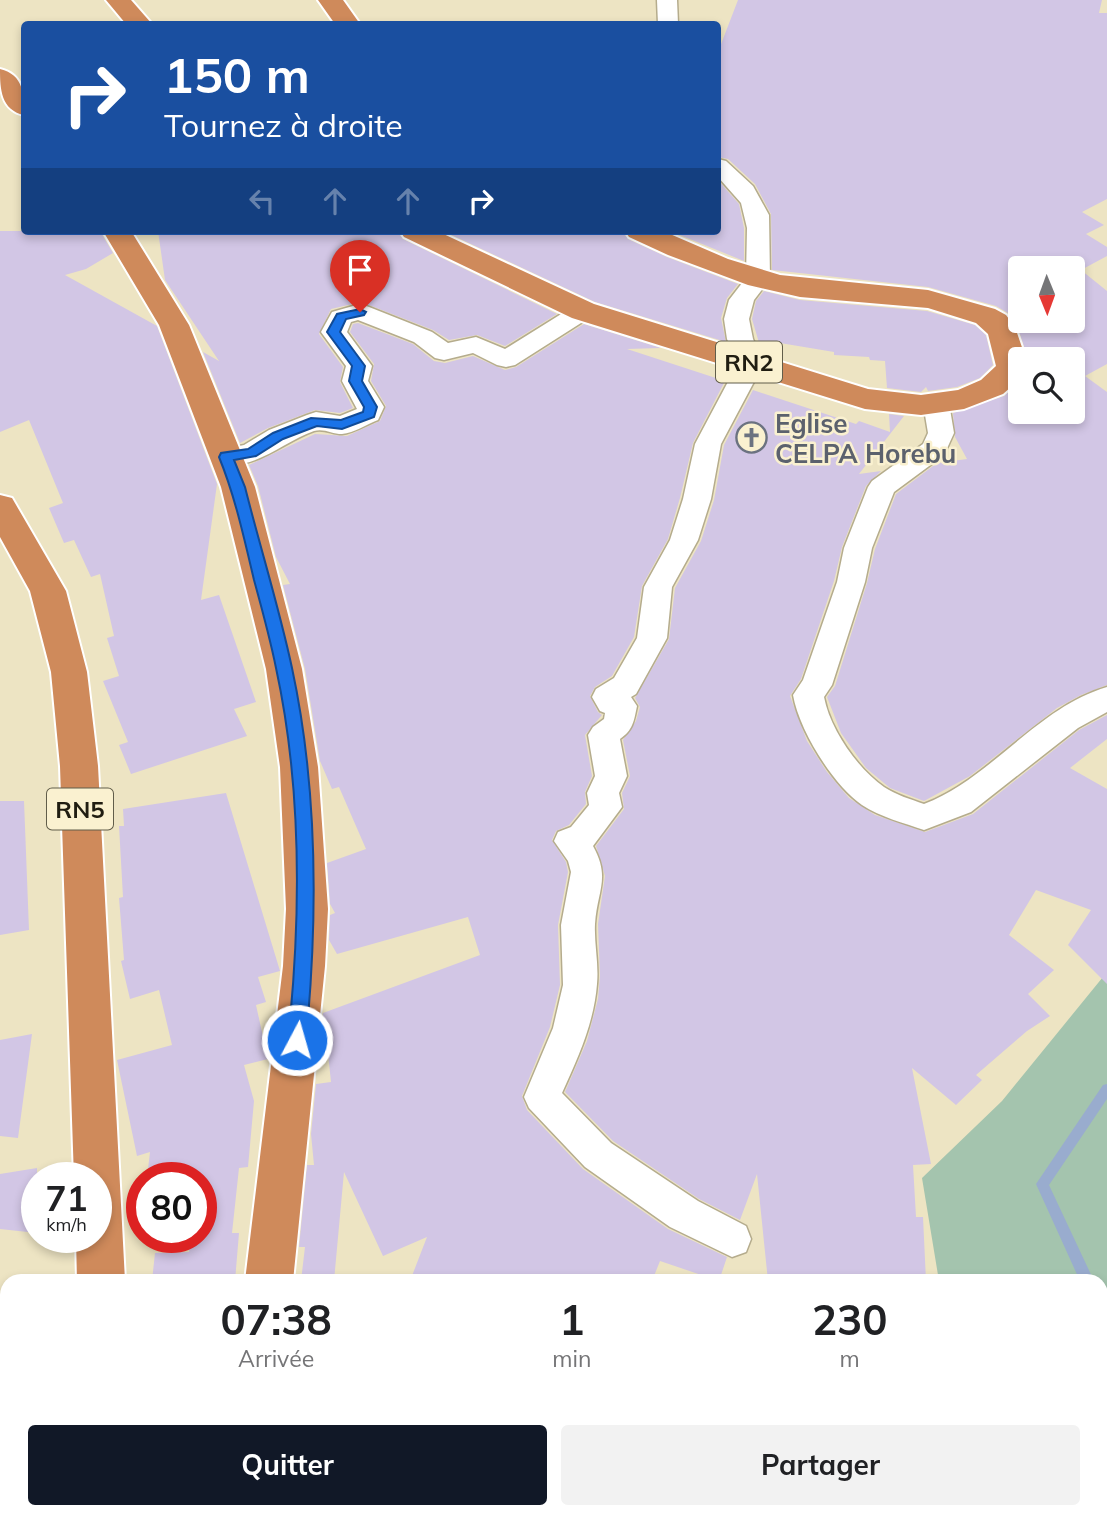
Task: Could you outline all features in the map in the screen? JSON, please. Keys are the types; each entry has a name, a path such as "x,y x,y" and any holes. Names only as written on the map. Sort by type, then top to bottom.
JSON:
{"highway":[{"path":"118,0 136,21"},
{"path":"330,0 346,21"},
{"path":"0,77 21,103"},
{"path":"120,235 174,325 238,487 284,669 299,767 307,909 304,967 271,1274"},
{"name":"RN2","path":"423,235 583,310 865,399 921,405 964,399 992,387 1012,369 1010,344 990,317 958,304 920,298 801,288 758,279 709,263 648,235"},
{"name":"RN5","path":"0,506 48,591 69,672 79,766 101,1274"}],"street":[{"path":"667,0 668,21"},
{"path":"721,168 741,183 753,201 759,223 758,279 740,297 737,323 738,338 751,363 708,444 697,499 684,540 657,587 652,638 625,686 607,697 611,703 622,706 618,724 604,734 611,776 603,793 606,807 583,836 570,841 583,853 588,887 578,925 582,955 580,986 571,1033 542,1097 598,1155 684,1214 732,1239"},
{"path":"226,457 251,453 278,436 316,421 342,425 369,414 371,407 355,381 359,366 334,332 341,317 360,312 423,337 444,352 476,345 506,359 583,310"},
{"path":"936,403 941,433 934,449 882,487 858,548 840,619 817,685 808,695 808,709 817,725 869,794 924,817 960,803 1067,720 1107,698"}],"green space":[{"path":"1107,972 1107,1274 938,1274 922,1178 1002,1101"}],"building":[{"path":"738,0 1102,0 1099,13 1107,13 1107,199 1082,212 1104,225 1086,234 1107,247 1107,256 1085,268 1085,256 1008,256 1008,313 996,306 928,287 772,270 771,214 755,184 728,159 721,158 721,44"},
{"path":"721,183 739,204 744,228 744,261 680,235 721,235"},
{"path":"0,231 21,231 21,235 102,235 113,253 86,269 65,275 157,326 217,484 201,600 219,595 256,702 234,709 247,736 131,774 119,745 128,742 103,681 119,676 107,638 114,636 100,574 91,577 74,540 64,543 49,508 63,503 29,420 0,432"},
{"path":"159,235 400,235 403,239 557,314 505,346 477,335 449,340 433,330 361,302 331,309 319,334 343,367 340,382 353,408 340,413 315,410 268,428 240,443 203,352 219,361 165,280"},
{"path":"452,235 625,235 628,239 667,257 738,284 727,298 721,318 726,342 595,302"},
{"path":"1085,273 1107,291 1107,364 1085,376 1085,347 1024,347 1020,333 1085,333"},
{"path":"764,291 800,300 927,311 975,325 986,335 993,365 980,378 957,387 928,391 926,387 921,392 887,388 885,361 870,360 869,357 834,355 834,352 774,342 767,353 762,353 752,319 756,301"},
{"path":"358,323 413,344 434,361 445,363 473,356 505,370 516,367 584,324 661,348 627,349 725,381 693,443 668,539 642,586 634,637 612,676 595,687 590,696 602,715 585,735 592,776 585,792 586,804 569,825 556,831 552,840 566,862 568,872 558,925 560,985 550,1027 522,1096 527,1110 583,1169 668,1229 727,1257 721,1274 698,1274 660,1261 655,1274 413,1274 427,1237 383,1256 344,1172 335,1274 302,1274 305,1247 299,1247 307,1165 314,1165 311,1134 316,1084 331,1082 327,1044 321,1030 323,1013 480,955 468,917 337,954 329,940 330,915 335,913 330,904 327,863 366,849 339,787 332,789 320,761 305,669 283,585 290,584 276,557 258,486 249,465 315,434 347,436 380,421 386,406 371,381 374,364 350,332 353,324"},
{"path":"1085,376 1107,392 1107,685 1057,708 970,776 924,801 890,788 866,768 841,733 827,697 835,686 875,549 896,494 937,463 967,459 955,437 953,413 1008,392 1008,424 1085,424"},
{"path":"753,390 856,424 859,421 890,432 889,414 904,416 859,474 881,471 866,486 842,547 834,581 801,679 790,696 807,741 827,772 849,798 875,815 925,832 973,814 1079,730 1107,715 1107,739 1070,768 1107,789 1107,984 1068,945 1091,910 1036,890 1009,935 1054,970 1028,994 1050,1016 1027,1031 976,1075 982,1080 956,1105 912,1068 931,1164 913,1165 916,1217 923,1217 926,1274 767,1274 757,1174 740,1220 699,1199 613,1141 565,1092 587,1041 598,999 598,924 605,876 596,846 624,809 622,793 630,776 623,740 636,721 640,707 635,698 669,639 675,588 701,541 714,500 724,445"},
{"path":"226,793 280,971 258,977 266,1002 256,1005 268,1059 244,1065 254,1101 248,1167 239,1168 232,1233 239,1233 236,1274 153,1274 155,1253 217,1253 217,1162 149,1162 150,1152 137,1156 117,1060 172,1045 159,990 130,999 121,961 124,960 119,898 123,897 119,826 124,826 123,809"},
{"path":"0,801 24,801 29,930 0,935"},
{"path":"32,1034 18,1138 0,1136 0,1040"},
{"path":"21,1171 21,1231 0,1229 0,1174"}],"waterway":[{"path":"1084,1274 1042,1184 1107,1089"}],"place":[{"name":"Eglise CELPA Horebu","path":"752,438"}],"route":[{"path":"297,1040 307,909 299,767 284,669 238,487 226,457 251,453 278,436 316,421 342,425 369,414 371,407 355,381 359,366 334,332 341,317 360,312"}]}
